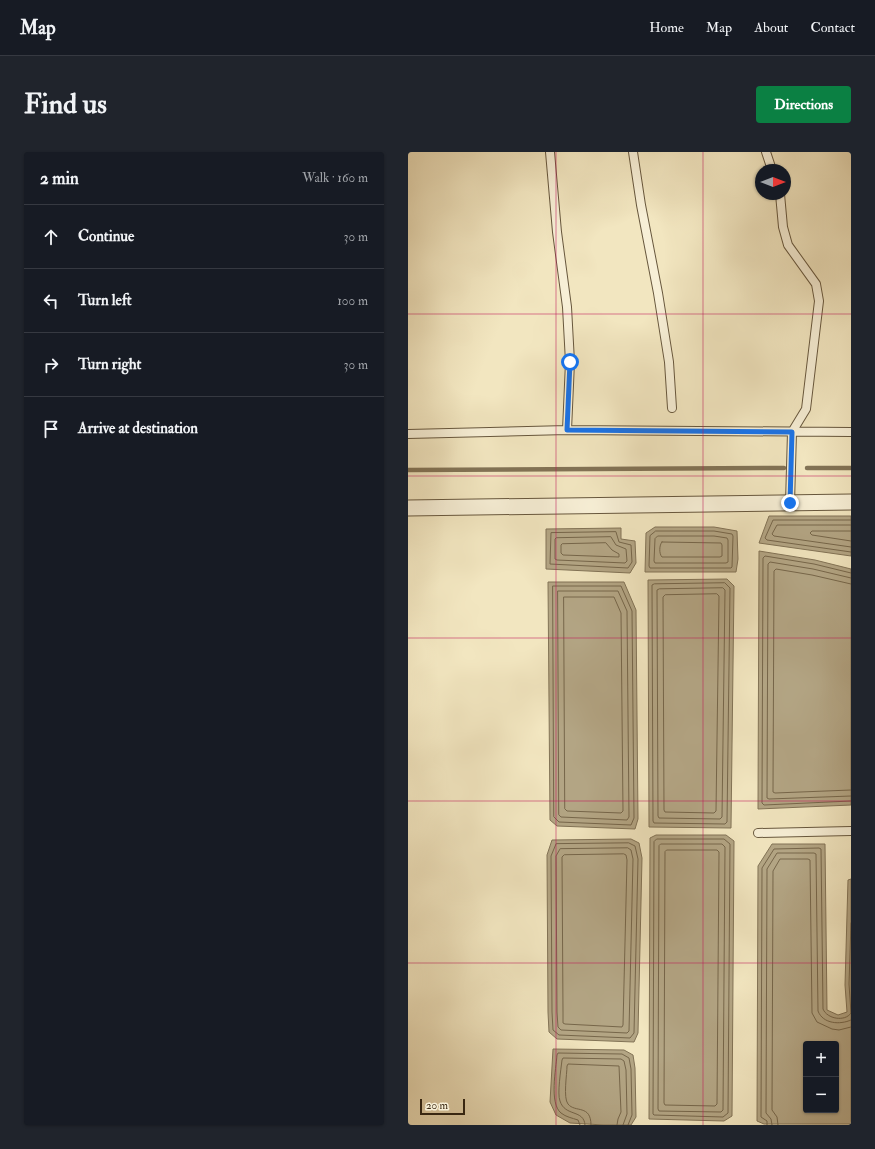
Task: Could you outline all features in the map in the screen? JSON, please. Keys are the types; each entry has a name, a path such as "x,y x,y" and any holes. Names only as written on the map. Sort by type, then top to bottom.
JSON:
{"street":[{"path":"408,508 851,502"}],"lane":[{"path":"550,152 557,232 567,307 570,362 567,430"},
{"path":"633,152 667,348 672,408"},
{"path":"766,152 770,164"},
{"path":"781,200 783,227 788,245 816,284 819,301 806,409 792,432 790,503"},
{"path":"408,434 567,430 851,432"},
{"path":"758,833 851,831"}],"water":[{"path":"769,516 851,516 851,556 759,543"},
{"path":"655,527 714,527 737,531 738,559 736,572 645,572 646,533"},
{"path":"621,528 621,539 635,541 636,563 630,573 546,569 546,529"},
{"path":"759,551 815,560 851,569 851,805 758,809"},
{"path":"727,579 734,586 731,828 649,827 648,580"},
{"path":"548,582 624,582 636,610 638,819 635,829 557,826 550,820"},
{"path":"656,835 726,835 734,841 732,1116 724,1121 649,1119 650,838"},
{"path":"631,839 639,843 642,858 638,1033 634,1042 557,1039 549,1032 548,1012 547,855 552,840"},
{"path":"772,844 825,844 827,1010 838,1015 847,1012 845,985 848,880 851,879 851,1124 764,1124 757,1121 758,866"},
{"path":"553,1049 624,1050 633,1055 635,1068 636,1117 631,1125 570,1123 556,1115 550,1102"}],"waterway":[{"path":"408,470 784,468"},
{"path":"807,468 851,468"}],"route":[{"path":"570,362 567,430 792,432 790,503"}]}
